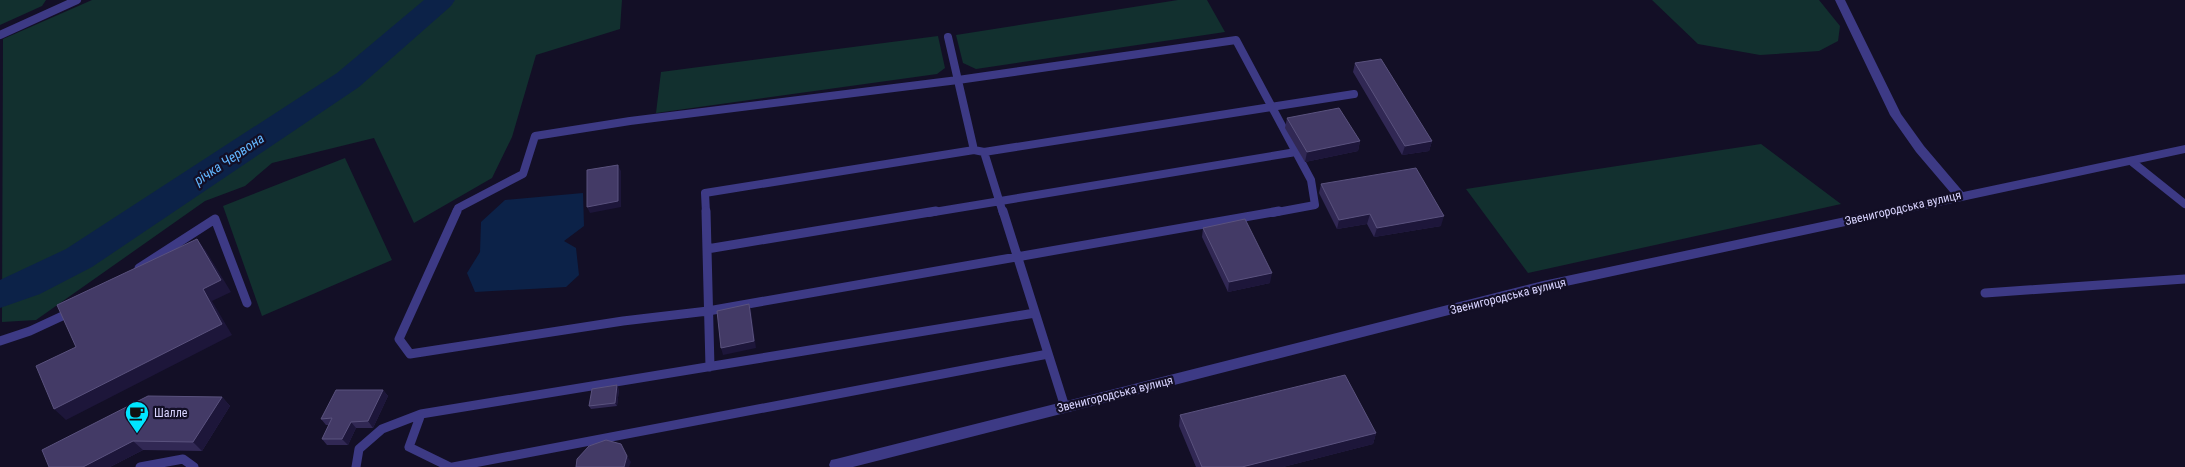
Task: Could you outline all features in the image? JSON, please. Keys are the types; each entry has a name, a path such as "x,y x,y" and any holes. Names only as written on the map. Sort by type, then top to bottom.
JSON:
{"street":[{"path":"1840,0 1896,115 1920,150 1960,196"},
{"name":"Звенигородська вулиця","path":"836,465 1543,286 1784,236 2185,148"}],"lane":[{"path":"0,34 76,0"},
{"path":"948,37 974,150"},
{"path":"1236,40 1272,108 1311,180 1315,205 1017,256 708,312 623,321 410,354 399,339 458,208 523,174 535,136 630,121 958,80 1236,40"},
{"path":"710,366 705,193 974,150 984,152 1354,94"},
{"path":"984,152 1065,407"},
{"path":"706,250 1296,152"},
{"path":"2131,160 2185,204"},
{"path":"133,272 214,219 247,302"},
{"path":"1984,294 2185,279"},
{"path":"0,340 30,331 76,309"},
{"path":"356,467 359,449 382,429 421,414 1035,313"},
{"path":"421,414 410,447 452,467 1048,354"},
{"path":"140,467 183,460 194,467"}],"green space":[{"path":"0,0 46,0 42,6 0,25"},
{"path":"92,0 622,0 620,29 536,55 512,137 492,178 414,223 374,138 272,163 245,186 205,201 36,320 2,322 3,39"},
{"path":"1178,0 1207,0 1225,32 976,69 963,63 956,35"},
{"path":"1652,0 1819,0 1840,26 1838,41 1819,51 1760,55 1698,44"},
{"path":"938,36 945,68 937,74 656,113 661,72"},
{"path":"1761,144 1841,204 1528,273 1466,189"},
{"path":"345,158 392,260 262,316 223,206"}],"water":[{"path":"583,193 584,226 564,241 576,248 579,275 566,287 475,292 467,273 480,252 481,222 505,200"}],"building":[{"path":"1381,59 1432,141 1405,146 1355,63"},
{"path":"1339,108 1360,141 1307,152 1287,118"},
{"path":"618,165 618,201 587,207 587,170"},
{"path":"1416,168 1444,216 1377,228 1370,214 1339,220 1321,184"},
{"path":"1245,219 1272,273 1229,282 1203,228"},
{"path":"197,239 221,280 203,289 222,324 54,409 36,366 76,347 57,305"},
{"path":"749,304 754,341 721,348 717,311"},
{"path":"1345,375 1376,433 1242,467 1202,467 1180,415"},
{"path":"617,385 615,403 589,406 592,389"},
{"path":"336,390 383,390 368,421 351,422 342,439 322,439 332,418 321,419"},
{"path":"148,396 222,397 193,442 133,441 83,467 49,467 42,450"},
{"path":"606,440 621,444 627,456 624,467 576,467 577,459 589,446"}],"waterway":[{"name":"річка Червона","path":"1,294 27,284 79,258 348,80 441,0"}],"place":[{"name":"Шалле","path":"137,434"}]}
